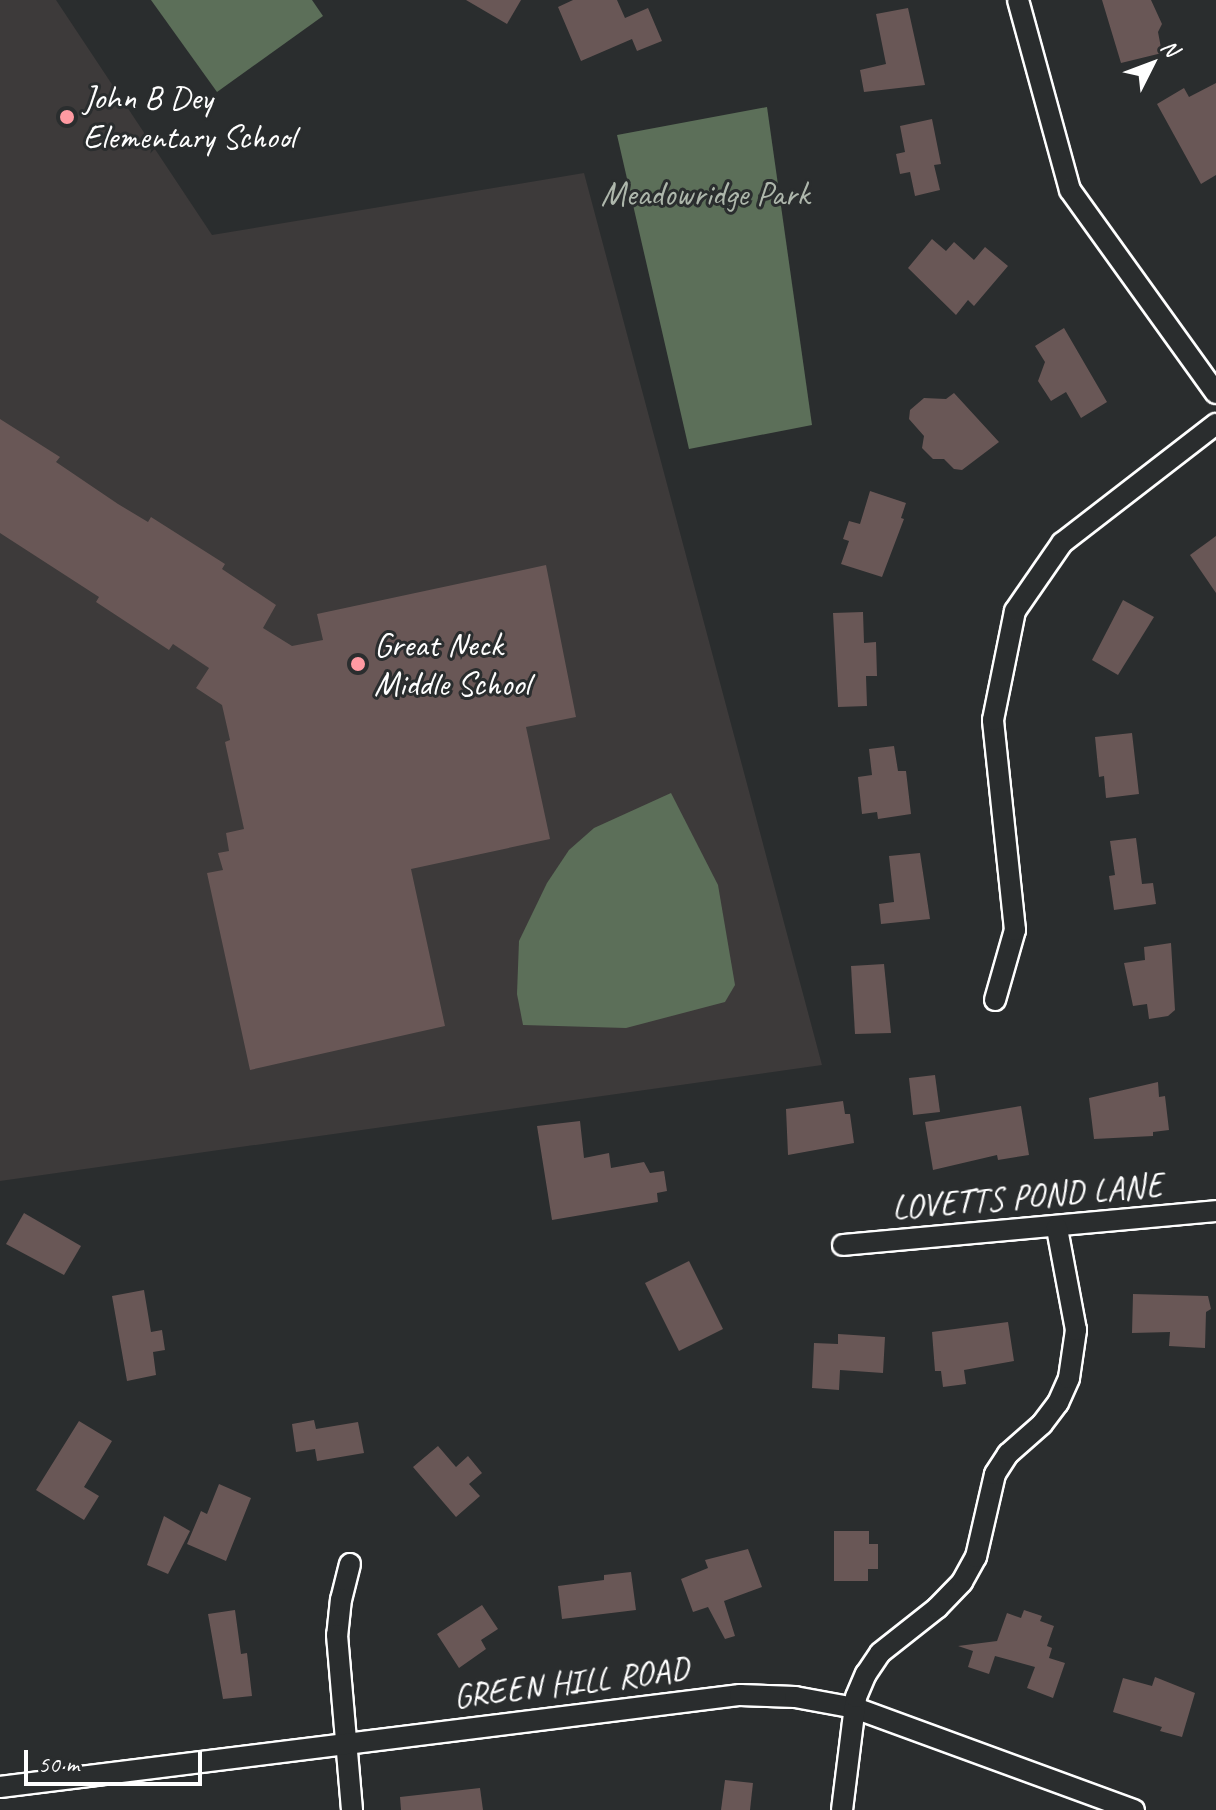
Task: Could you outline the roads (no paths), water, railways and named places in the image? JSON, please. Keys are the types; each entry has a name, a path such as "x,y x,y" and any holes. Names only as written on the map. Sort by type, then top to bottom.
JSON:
{"street":[{"path":"1018,0 1070,190 1216,393"},
{"path":"995,1000 1015,930 993,720 1015,611 1062,543 1216,424"},
{"name":"LOVETTS POND LANE","path":"843,1245 1057,1228 1216,1211"},
{"path":"842,1810 855,1708 866,1674 880,1653 937,1608 962,1582 976,1557 995,1474 1008,1454 1042,1424 1069,1378 1076,1330 1057,1228"},
{"path":"350,1564 341,1599 337,1635 352,1810"},
{"name":"GREEN HILL ROAD","path":"0,1787 740,1695 795,1697 855,1708 1134,1810"}],"place":[{"name":"John B Dey Elementary School","path":"67,117"},
{"name":"Great Neck Middle School","path":"358,664"}],"park label":[{"name":"Meadowridge Park","path":"705,194"}]}
